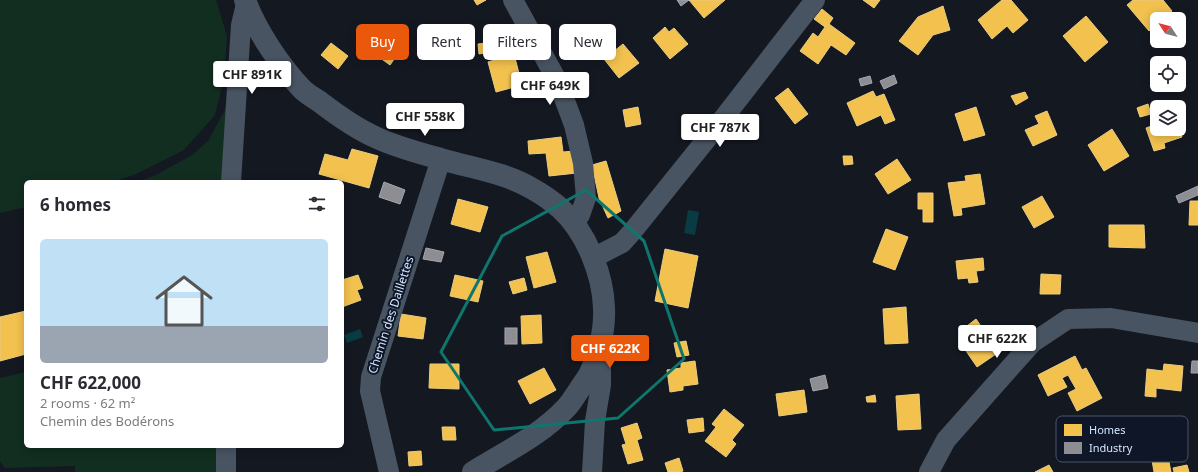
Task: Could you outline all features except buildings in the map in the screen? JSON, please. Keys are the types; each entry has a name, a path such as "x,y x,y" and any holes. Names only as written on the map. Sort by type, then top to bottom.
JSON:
{"street":[{"path":"513,0 558,82 574,124 583,163 586,198 580,215 573,222"},
{"path":"593,258 622,243 632,232 722,120 815,0"},
{"path":"246,2 263,36 277,59 303,89 343,120 374,137 405,149 441,160 496,173 532,188 562,210 573,222 585,241 593,258 601,285 604,308 601,339 601,385 595,421 592,472"},
{"path":"231,180 241,26 246,2"},
{"name":"Chemin des Daillettes","path":"389,472 370,391 371,377 441,160"},
{"path":"929,472 946,440 1032,343 1068,319 1111,318 1198,333"},
{"path":"473,472 546,427 568,407 589,376 601,339"},
{"path":"226,448 226,472"}],"highlighted area":[{"path":"586,190 644,241 684,359 618,418 494,430 441,352 502,236"}],"green space":[{"path":"0,0 216,0 227,36 224,78 215,115 184,150 134,175 118,180 24,180 24,207 0,213"},
{"path":"230,83 229,180 142,180 156,175 192,155 208,141 225,110"},
{"path":"24,372 24,448 221,448 220,472 75,472 75,466 5,468 0,461 0,378"}],"water":[{"path":"688,210 699,212 695,235 684,233"},
{"path":"360,329 363,337 347,343 344,335"}]}
